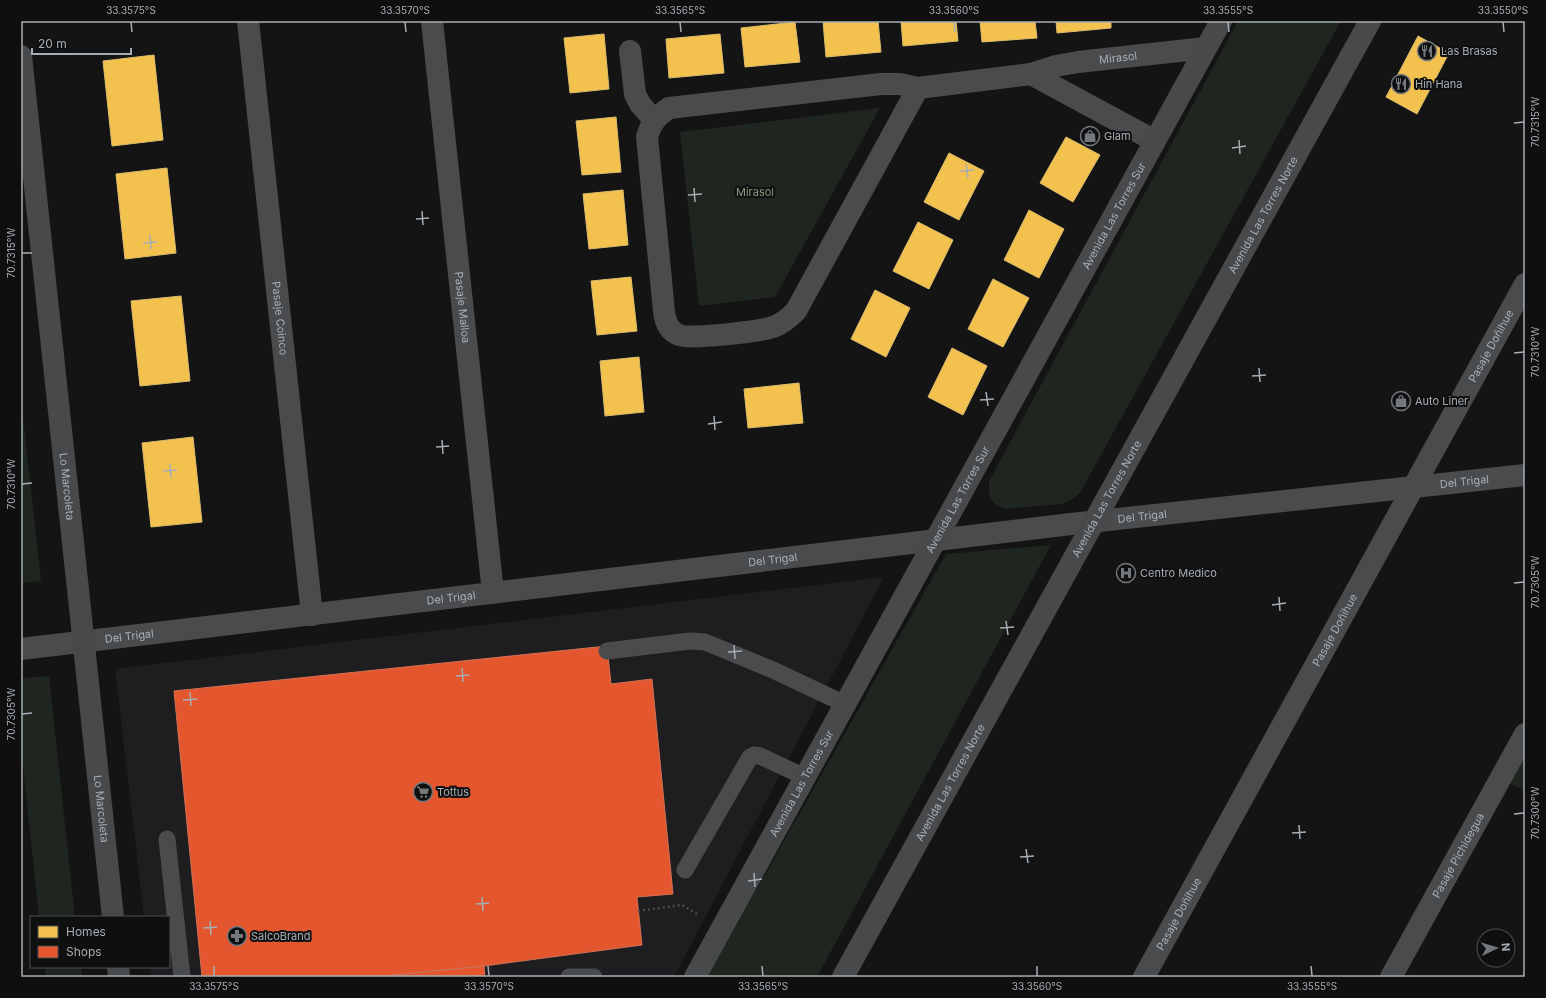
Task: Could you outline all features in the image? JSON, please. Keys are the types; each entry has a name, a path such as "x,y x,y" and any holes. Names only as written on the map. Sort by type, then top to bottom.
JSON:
{"street":[{"name":"Pasaje Coinco","path":"248,21 312,615"},
{"name":"Pasaje Malloa","path":"432,21 493,593"},
{"name":"Avenida Las Torres Sur","path":"695,977 1221,21"},
{"name":"Avenida Las Torres Norte","path":"843,977 1370,21"},
{"name":"Mirasol","path":"654,120 669,108 881,84 900,84 918,88 1031,74 1056,66 1078,62 1206,48"},
{"path":"630,51 635,94 640,104 654,120 647,137 647,147 665,322 672,331 685,337 760,330 773,327 785,321 796,311 918,88"},
{"name":"Lo Marcoleta","path":"21,56 113,916"},
{"path":"1031,74 1155,140"},
{"name":"Pasaje Doñihue","path":"1144,977 1525,284"},
{"name":"Del Trigal","path":"21,649 935,540 1525,475"},
{"name":"Pasaje Pichidegua","path":"1391,977 1525,734"}],"lane":[{"path":"607,651 690,641 705,642 773,670 845,704"},
{"path":"685,870 750,757 754,755 760,756 805,777"},
{"path":"165,916 167,839 182,977"},
{"path":"170,962 172,977"},
{"path":"569,977 594,977"}],"path":[{"path":"638,910 682,905 722,928"}],"shaded area":[{"name":"Tottus","path":"884,577 674,977 151,977 150,968 170,968 170,916 144,916 115,669"}],"green space":[{"path":"1238,21 1341,21 1081,491 1077,496 1061,504 1005,509 992,502 989,492 989,481"},
{"name":"Mirasol","path":"880,108 775,297 699,306 680,132"},
{"path":"21,398 41,581 21,583"},
{"path":"1051,545 817,977 707,977 946,554"},
{"path":"49,676 75,916 39,916 21,748 21,678"},
{"path":"1525,755 1525,791 1510,783"},
{"path":"45,968 81,968 82,977 46,977"}],"building: Homes":[{"path":"823,21 878,21 881,52 826,57"},
{"path":"901,21 956,21 958,41 903,46"},
{"path":"980,21 1035,21 1037,38 982,42"},
{"path":"1056,21 1111,21 1111,28 1057,33"},
{"path":"795,22 800,62 745,67 741,28"},
{"path":"604,34 609,89 570,93 564,38"},
{"path":"720,34 724,73 669,78 666,39"},
{"path":"1418,36 1449,53 1417,114 1386,97"},
{"path":"154,55 163,140 112,146 103,61"},
{"path":"616,117 621,172 582,175 576,121"},
{"path":"1066,137 1100,155 1073,202 1040,183"},
{"path":"949,153 984,171 959,220 924,202"},
{"path":"167,168 176,253 125,259 116,174"},
{"path":"623,190 628,245 589,249 583,194"},
{"path":"1029,210 1064,229 1039,278 1004,260"},
{"path":"918,222 953,240 929,289 893,271"},
{"path":"631,277 637,331 597,335 591,281"},
{"path":"993,279 1029,298 1003,347 968,329"},
{"path":"875,290 910,308 886,357 851,339"},
{"path":"181,296 190,381 140,386 131,301"},
{"path":"952,348 987,366 963,415 928,397"},
{"path":"639,357 644,412 605,416 600,361"},
{"path":"799,383 803,423 748,428 744,389"},
{"path":"193,437 202,522 151,527 142,443"}],"building: Shops":[{"name":"Tottus","path":"607,646 611,684 652,679 673,894 637,897 642,945 484,966 393,975 393,977 202,977 174,691"},
{"path":"484,966 485,977 393,977 393,975"}],"place":[{"name":"Las Brasas","path":"1427,51"},
{"name":"Hin Hana","path":"1401,84"},
{"name":"Glam","path":"1090,136"},
{"name":"Auto Liner","path":"1401,401"},
{"name":"Centro Medico","path":"1126,573"},
{"name":"Tottus","path":"423,792"},
{"name":"SalcoBrand","path":"237,936"}]}
